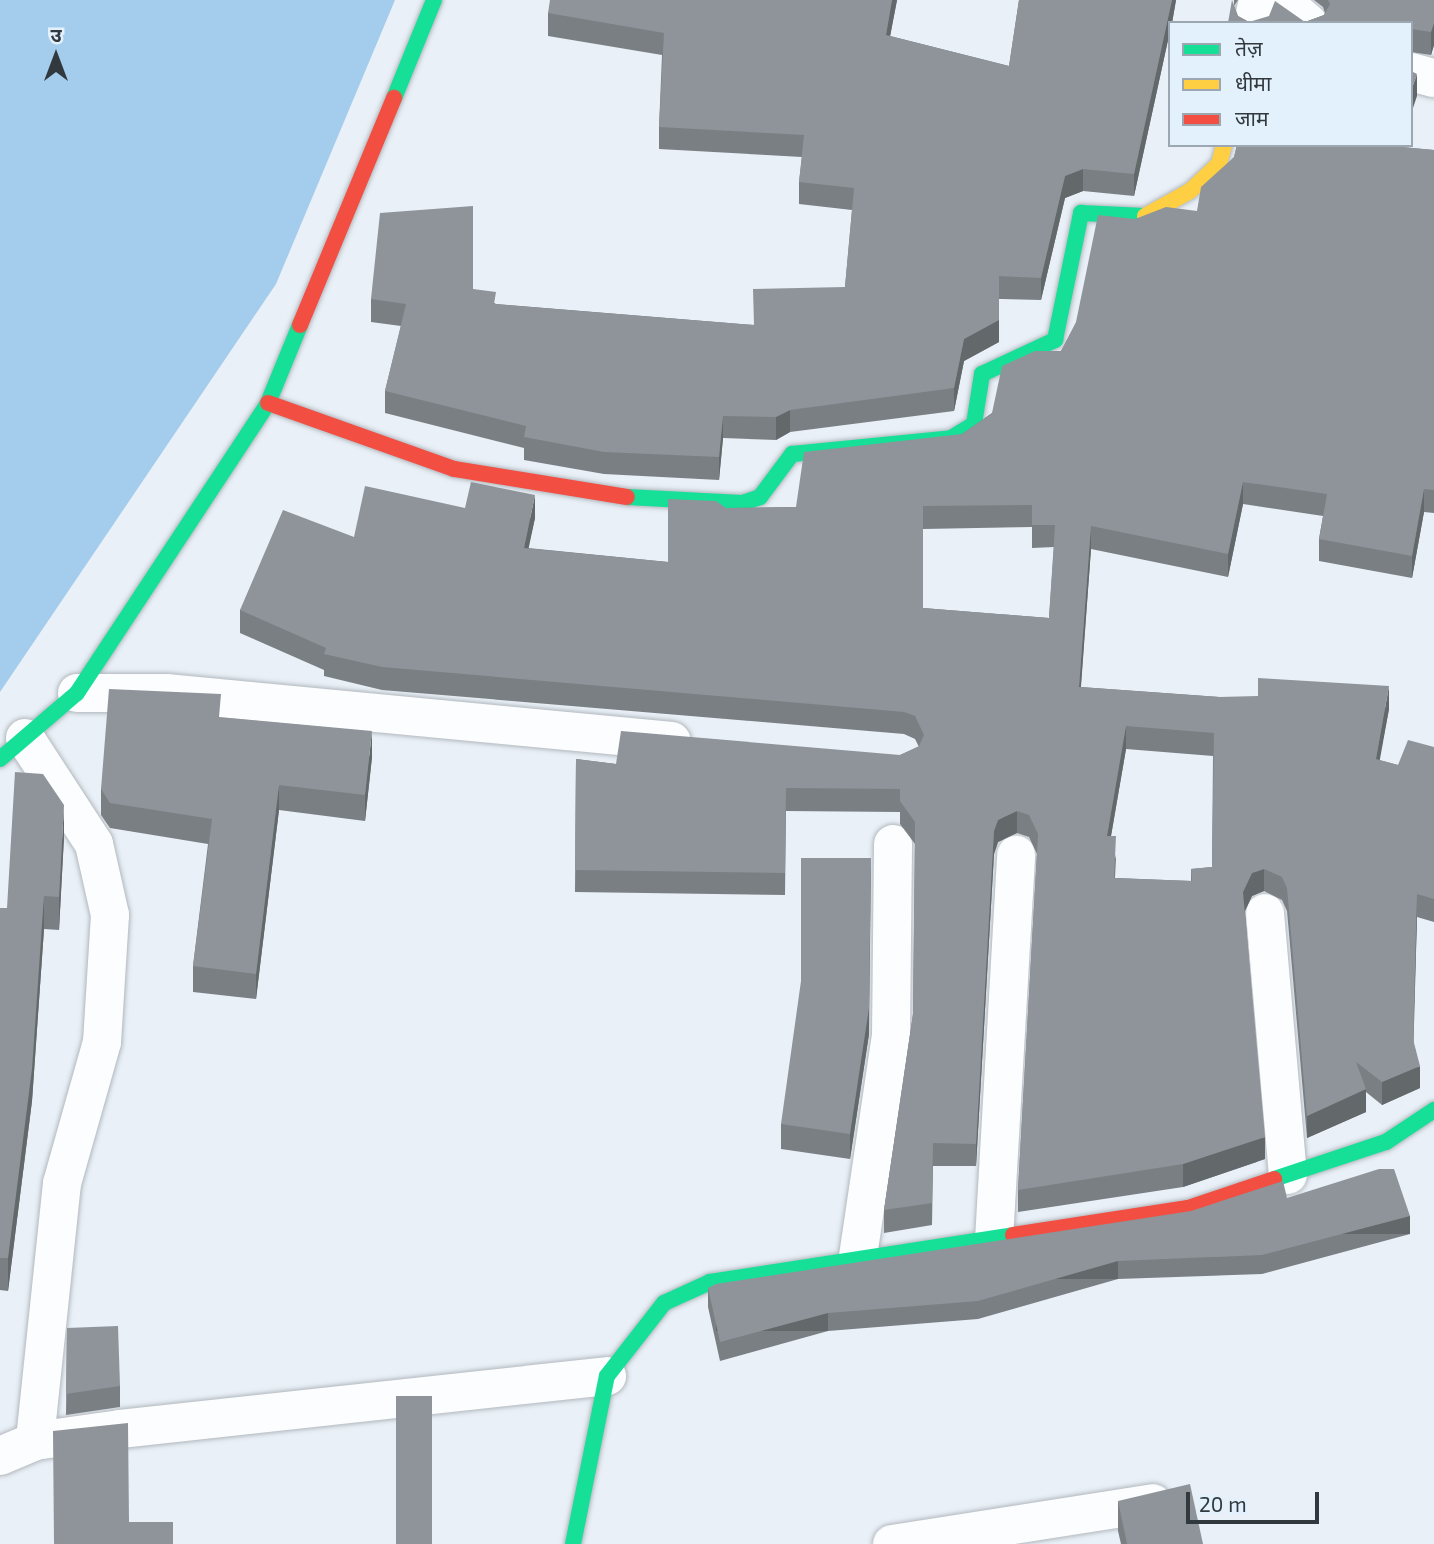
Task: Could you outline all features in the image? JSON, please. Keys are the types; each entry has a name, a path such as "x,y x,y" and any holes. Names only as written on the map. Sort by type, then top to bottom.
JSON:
{"street":[{"path":"35,1441 62,1184 102,1042 110,915 94,844 12,748 78,693 268,403 434,0"},
{"path":"1253,21 1258,0"},
{"path":"1281,0 1306,21"},
{"path":"1413,73 1434,78"},
{"path":"268,403 454,469 601,496 742,503 760,497 792,454 951,438 974,424 982,374 1055,340 1082,213 1137,220 1191,191 1219,164 1223,147"},
{"path":"78,693 166,694 708,744"},
{"path":"858,1256 891,1036 893,844"},
{"path":"994,1240 1016,855"},
{"path":"1265,913 1288,1175"},
{"path":"573,1544 607,1376 664,1303 710,1282 858,1256 994,1240 1188,1208 1387,1142 1434,1110"},
{"path":"0,1456 35,1441 607,1376"},
{"path":"892,1544 1153,1503"}],"water":[{"path":"0,0 395,0 276,284 0,692"}],"building":[{"path":"550,0 892,0 886,35 1009,66 1019,0 1172,0 1134,174 1083,169 1065,176 1041,278 999,276 999,320 964,339 954,388 790,410 776,417 723,416 719,457 604,452 524,437 526,426 385,391 406,304 371,299 380,213 473,206 473,289 496,292 494,304 754,325 753,289 845,287 854,188 799,182 804,135 659,127 664,33 548,13"},
{"path":"1232,0 1238,16 1247,21 1228,21"},
{"path":"1328,0 1434,0 1434,23 1431,32 1413,29 1413,21 1308,21 1324,15 1330,4"},
{"path":"1275,1 1304,21 1252,21 1269,16"},
{"path":"1236,147 1403,147 1434,150 1434,490 1424,489 1412,556 1319,539 1327,494 1243,482 1228,554 1091,526 1079,687 1219,697 1258,696 1258,678 1389,686 1376,759 1398,765 1408,740 1434,747 1434,899 1417,894 1413,1039 1420,1066 1382,1082 1356,1062 1366,1089 1307,1116 1287,888 1282,877 1264,869 1252,873 1243,892 1265,1137 1183,1164 1018,1190 1038,834 1029,815 1017,811 998,820 994,831 976,1144 933,1143 932,1203 884,1210 913,1014 915,822 900,801 900,789 786,788 785,873 575,870 576,759 616,764 621,731 900,755 919,746 924,735 915,716 904,712 382,667 324,654 326,648 240,610 283,510 354,537 365,486 465,508 471,482 535,495 524,548 668,562 668,499 716,501 726,508 796,507 804,452 962,434 992,413 1002,366 1035,351 1061,351 1076,322 1098,215 1135,219 1166,207 1197,211 1201,187 1234,157","holes":["1032,505 1032,525 1055,525 1049,618 923,608 923,506","1126,726 1214,733 1212,867 1191,869 1192,881 1114,878 1116,836 1107,836"]},
{"path":"109,689 221,694 219,717 372,731 365,795 279,785 256,974 193,966 212,819 110,803 101,789"},
{"path":"15,772 43,774 64,805 59,897 44,896 32,1069 8,1258 0,1258 0,908 7,908"},
{"path":"801,858 871,858 869,1008 850,1134 781,1124 801,981"},
{"path":"1379,1169 1394,1169 1410,1216 1262,1255 1118,1261 978,1301 828,1313 720,1342 708,1288 716,1284 1191,1211 1283,1181 1287,1198"},
{"path":"118,1326 120,1386 66,1394 67,1328"},
{"path":"396,1396 432,1396 432,1544 396,1544"},
{"path":"128,1423 129,1522 173,1522 173,1544 54,1544 53,1431"},
{"path":"1190,1484 1203,1544 1127,1544 1118,1501"}],"traffic: fast":[{"path":"394,98 434,0"},
{"path":"627,497 742,503 760,497 792,454 951,438 974,424 982,374 1055,340 1081,213 1145,216"},
{"path":"0,759 77,693 268,403 300,325"},
{"path":"1274,1179 1386,1142 1434,1110"},
{"path":"573,1544 607,1376 664,1303 710,1282 1013,1235"}],"traffic: slow":[{"path":"1145,216 1190,191 1219,164 1223,147"}],"traffic: jam":[{"path":"300,325 394,98"},
{"path":"268,403 454,469 627,497"},
{"path":"1013,1235 1188,1208 1274,1179"}]}
